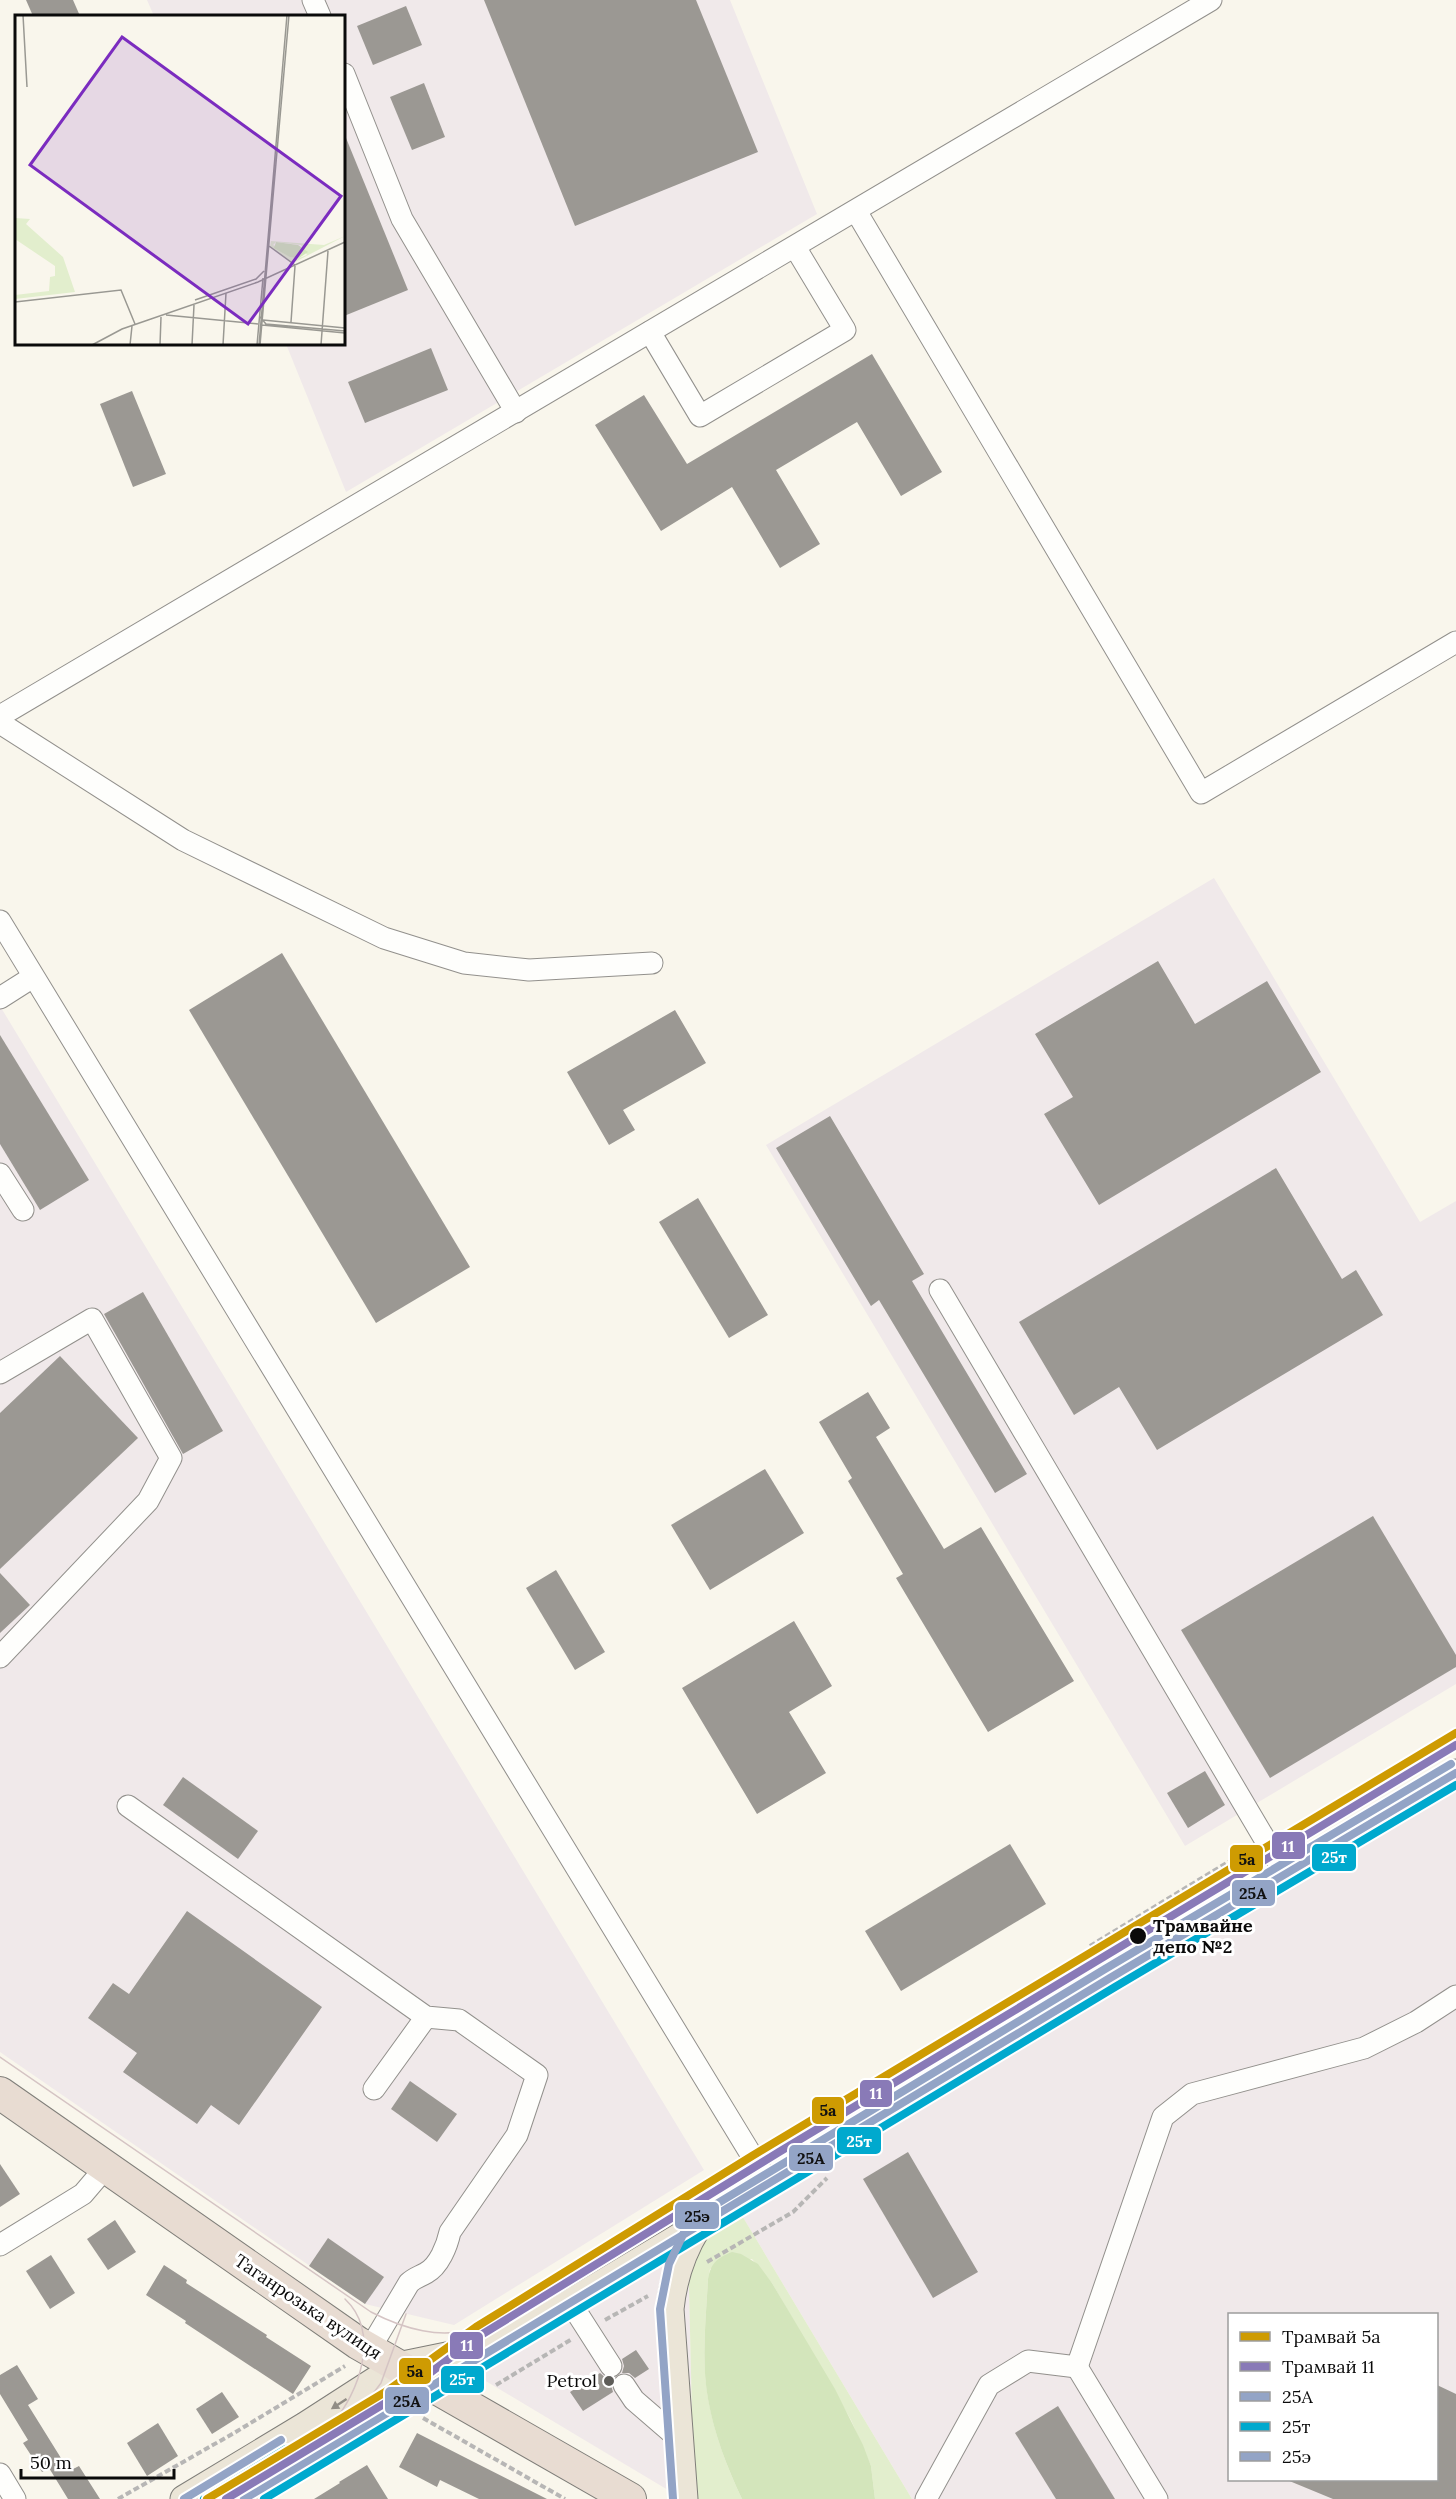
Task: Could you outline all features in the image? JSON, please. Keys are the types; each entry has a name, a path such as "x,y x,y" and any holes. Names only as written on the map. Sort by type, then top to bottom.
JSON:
{"highway":[{"name":"Таганрозька вулиця","path":"0,2093 106,2167 359,2356 398,2366 630,2499"}],"main road":[{"path":"243,2499 1456,1773"},
{"path":"684,2499 670,2339 670,2309 673,2282 689,2241 697,2228"},
{"path":"184,2499 305,2426 398,2366 498,2346"}],"street":[{"path":"314,0 320,15"},
{"path":"0,716 1211,0"},
{"path":"345,76 402,219 516,412"},
{"path":"855,211 1200,793 1456,642"},
{"path":"651,332 700,416 845,330 795,247"},
{"path":"0,723 183,840 384,938 464,963 530,970 652,963"},
{"path":"0,921 769,2184"},
{"path":"0,998 33,977"},
{"path":"0,1174 22,1210"},
{"path":"940,1290 1286,1875"},
{"path":"0,1373 92,1319 171,1458 148,1501 0,1656"},
{"path":"128,1806 426,2017 459,2020 537,2075 517,2135 450,2232 440,2258 426,2273 415,2277 409,2283 359,2356"},
{"path":"1077,2367 1163,2117 1192,2094 1364,2048 1416,2022 1456,1996"},
{"path":"375,2089 426,2017"},
{"path":"0,2246 83,2194 106,2167"},
{"path":"570,2302 612,2366"},
{"path":"926,2499 988,2385 1028,2361 1077,2367"},
{"path":"1077,2367 1157,2499"},
{"path":"624,2385 634,2400 678,2438"},
{"path":"0,2474 15,2499"}],"path":[{"path":"1090,1946 1265,1840"},
{"path":"496,2385 793,2212 825,2179 836,2173"},
{"path":"118,2499 234,2433 359,2356"},
{"path":"419,2416 565,2499"}],"shaded area":[{"path":"147,0 730,0 817,214 346,492 286,345 345,345 345,15 154,15"},
{"path":"1214,878 1420,1222 1456,1201 1456,1684 1185,1846 766,1145"},
{"path":"0,1006 704,2170 454,2325 365,2304 0,2052"},
{"path":"1456,1788 1456,2499 912,2499 741,2214"},
{"path":"688,2246 694,2499 683,2499 474,2374"}],"green space":[{"path":"741,2214 912,2499 875,2499 871,2466 851,2420 772,2283 752,2259 710,2269 705,2339 706,2384 714,2424 731,2475 742,2499 694,2499 688,2246"},
{"path":"732,2252 741,2254 758,2264 772,2283 835,2389 871,2466 875,2499 742,2499 717,2438 708,2399 704,2354 709,2273 722,2256"}],"building":[{"path":"26,0 73,0 80,15 33,15"},
{"path":"484,0 696,0 758,152 575,226"},
{"path":"406,6 422,45 373,65 357,26"},
{"path":"424,83 445,137 412,150 390,97"},
{"path":"345,135 408,290 345,316"},
{"path":"431,348 448,390 365,423 348,382"},
{"path":"872,354 942,472 901,496 857,422 776,470 820,544 780,568 732,487 661,531 595,425 644,395 687,464"},
{"path":"132,391 166,474 133,487 100,404"},
{"path":"282,953 470,1267 376,1323 189,1010"},
{"path":"1158,961 1195,1024 1267,981 1321,1072 1099,1205 1044,1114 1073,1097 1035,1034"},
{"path":"675,1010 706,1063 623,1110 635,1130 609,1145 567,1072"},
{"path":"0,1035 89,1180 40,1210 0,1144"},
{"path":"830,1116 924,1274 912,1281 1027,1474 995,1493 879,1300 871,1306 776,1148"},
{"path":"1276,1168 1342,1279 1356,1270 1383,1315 1157,1450 1119,1387 1074,1415 1019,1322"},
{"path":"698,1198 768,1315 729,1338 659,1222"},
{"path":"143,1292 223,1431 183,1454 104,1314"},
{"path":"60,1356 138,1438 0,1569 0,1413"},
{"path":"868,1392 890,1428 876,1437 944,1549 981,1527 1074,1681 988,1732 896,1578 903,1574 848,1481 852,1478 819,1422"},
{"path":"765,1469 804,1533 710,1590 671,1525"},
{"path":"1373,1516 1456,1655 1456,1667 1270,1778 1181,1630"},
{"path":"556,1570 605,1652 575,1670 526,1588"},
{"path":"0,1573 30,1605 0,1633"},
{"path":"794,1621 832,1686 789,1712 826,1773 757,1814 682,1688"},
{"path":"1205,1771 1225,1805 1188,1828 1167,1793"},
{"path":"183,1777 258,1831 238,1859 163,1805"},
{"path":"1010,1844 1046,1904 901,1991 865,1931"},
{"path":"187,1911 322,2007 239,2125 211,2105 197,2124 123,2072 137,2053 88,2018 113,1983 129,1994"},
{"path":"410,2081 457,2114 437,2142 391,2109"},
{"path":"908,2152 978,2272 933,2298 863,2179"},
{"path":"0,2164 20,2194 0,2207"},
{"path":"115,2220 136,2252 108,2270 87,2239"},
{"path":"328,2238 384,2277 365,2304 309,2266"},
{"path":"51,2255 75,2293 50,2309 26,2271"},
{"path":"164,2265 187,2280 186,2283 311,2366 293,2394 146,2295"},
{"path":"636,2350 649,2369 635,2378 629,2373 622,2373 624,2366 622,2359"},
{"path":"17,2365 38,2399 28,2405 69,2471 79,2466 100,2499 68,2499 49,2468 42,2472 23,2443 28,2440 0,2394 0,2375"},
{"path":"600,2373 606,2378 613,2378 611,2385 613,2392 583,2411 570,2392"},
{"path":"1438,2385 1456,2394 1456,2499 1333,2499 1289,2481 1438,2481"},
{"path":"222,2392 239,2417 212,2434 196,2409"},
{"path":"1058,2406 1115,2499 1056,2499 1015,2433"},
{"path":"158,2423 178,2456 147,2476 127,2443"},
{"path":"417,2433 547,2499 479,2499 440,2480 437,2487 399,2467"},
{"path":"367,2465 388,2499 314,2499 339,2482"}],"tram line":[{"name":"5а","path":"207,2499 387,2391 476,2327 752,2156 1456,1733"},
{"name":"11","path":"226,2499 407,2390 481,2335 779,2152 1456,1745"},
{"path":"0,2057 371,2312 396,2323 436,2333 450,2333 476,2327"},
{"path":"332,2424 342,2411 357,2380 364,2345 362,2329 356,2313 345,2299"},
{"path":"350,2424 381,2383 406,2314"},
{"path":"222,2499 259,2468"}],"transit line":[{"name":"25э","path":"673,2499 660,2309 669,2264 690,2220 1105,1969 1451,1764"},
{"name":"25А","path":"244,2499 1110,1978 1456,1773"},
{"name":"25т","path":"264,2499 1115,1987 1456,1785"},
{"name":"25А","path":"184,2499 281,2440"},
{"name":"25т","path":"204,2499 286,2449"}],"place":[{"name":"Трамвайне депо №2","path":"1138,1936"},
{"name":"Petrol","path":"609,2381"}]}
